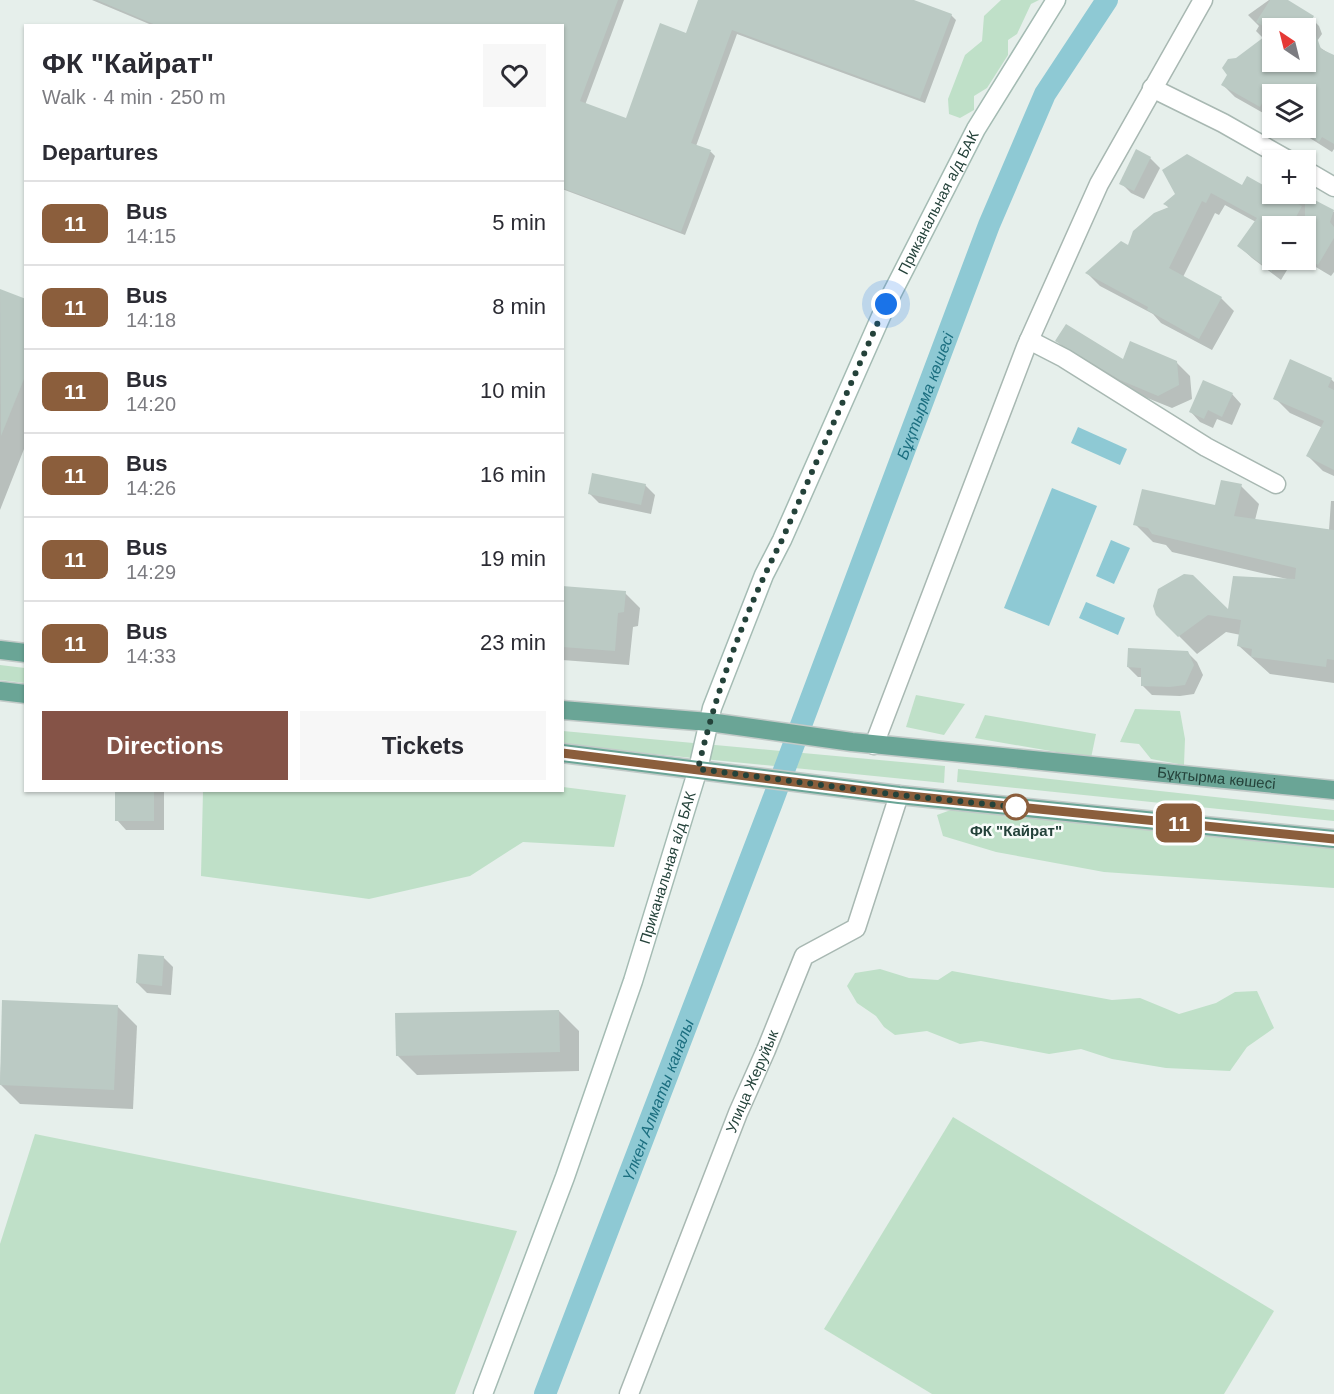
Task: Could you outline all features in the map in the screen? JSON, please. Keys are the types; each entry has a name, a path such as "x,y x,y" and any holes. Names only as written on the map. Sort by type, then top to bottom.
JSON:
{"main road":[{"path":"0,650 24,653"},
{"path":"0,691 24,694"},
{"name":"Бұқтырма көшесі","path":"564,710 709,722 874,745 1334,790"},
{"path":"564,753 899,795 1334,839"}],"street":[{"name":"Приканальная а/д БАК","path":"483,1394 565,1177 633,981 698,769 709,722 764,575 782,540 886,304 976,129 1056,0"},
{"path":"874,745 1029,340 1100,184 1203,0"},
{"path":"1152,88 1223,123 1270,150"},
{"path":"1316,177 1334,187"},
{"path":"1029,340 1064,358 1206,447 1276,484"},
{"name":"Улица Жеруйык","path":"629,1394 738,1113 804,956 856,928 899,795"}],"green space":[{"path":"1001,0 1039,0 1031,4 1017,34 1008,40 1008,55 987,88 974,96 974,110 960,118 949,114 948,99 965,55 982,41 984,16"},
{"path":"0,665 24,668 24,683 0,680"},
{"path":"916,695 965,704 944,735 906,727"},
{"path":"1135,709 1180,711 1185,739 1184,765 1151,759 1139,744 1120,742"},
{"path":"985,715 1096,734 1091,758 975,738"},
{"path":"564,731 945,766 944,783 564,745"},
{"path":"958,769 1334,810 1334,821 957,782"},
{"path":"564,787 626,795 614,847 523,842 470,876 369,899 201,876 203,792 564,792"},
{"path":"959,807 1334,844 1334,888 1104,872 996,852 943,836 937,815"},
{"path":"880,969 909,978 938,980 952,971 1112,1000 1140,998 1179,1014 1216,1003 1235,992 1257,991 1274,1028 1247,1047 1230,1071 1166,1068 1112,1059 1081,1049 1049,1054 981,1041 960,1044 927,1031 895,1035 884,1027 876,1016 857,1003 847,986 855,973"},
{"path":"953,1117 1274,1311 1224,1394 932,1394 824,1329"},
{"path":"35,1134 517,1231 455,1394 0,1394 0,1244"}],"water":[{"path":"1078,427 1127,449 1120,465 1071,443"},
{"path":"1052,488 1097,506 1049,626 1004,608"},
{"path":"1111,540 1130,548 1114,584 1096,576"},
{"path":"1086,602 1125,618 1118,635 1079,618"}],"building":[{"path":"97,0 618,0 580,101 626,118 660,23 686,33 698,0 914,0 952,14 920,99 732,30 691,143 711,150 681,232 564,189 564,24 153,24"},
{"path":"1270,0 1288,0 1314,16 1313,18 1262,18 1262,26 1256,22"},
{"path":"1316,35 1321,49 1334,55 1334,144 1322,137 1319,142 1313,138 1316,138 1316,84 1262,84 1260,107 1221,85 1227,75 1222,68 1228,59 1236,58 1262,38 1262,72 1316,72"},
{"path":"1136,149 1151,157 1134,191 1119,184"},
{"path":"1187,154 1242,185 1247,176 1262,184 1262,204 1298,204 1302,206 1296,216 1262,216 1262,265 1237,246 1257,218 1211,193 1206,203 1202,201 1169,268 1222,297 1199,339 1147,310 1148,307 1085,273 1121,241 1128,245 1133,231 1154,213 1169,207 1163,204 1175,194 1162,170"},
{"path":"1316,201 1334,210 1330,222 1334,227 1334,238 1318,265 1316,264 1316,216 1305,216 1305,204 1316,204"},
{"path":"0,289 24,298 24,379 1,436"},
{"path":"1066,324 1123,359 1130,341 1177,361 1179,385 1158,396 1120,380 1055,341"},
{"path":"1290,359 1332,378 1328,387 1334,390 1334,470 1306,456 1324,421 1273,399"},
{"path":"1203,380 1233,393 1222,417 1208,410 1204,419 1189,412"},
{"path":"592,473 646,484 641,505 588,494"},
{"path":"1221,480 1242,484 1234,516 1334,530 1334,660 1327,659 1326,667 1251,657 1252,649 1237,646 1241,620 1208,615 1178,637 1156,615 1153,606 1158,589 1184,574 1193,575 1228,609 1233,576 1295,579 1296,568 1152,534 1148,528 1133,525 1142,489 1215,505"},
{"path":"564,586 626,591 624,612 618,613 615,651 564,647"},
{"path":"1128,648 1188,651 1194,665 1185,685 1141,686 1141,668 1127,667"},
{"path":"115,792 154,792 154,821 115,821"},
{"path":"138,954 164,956 162,986 136,983"},
{"path":"2,1000 118,1005 114,1090 0,1085"},
{"path":"559,1010 560,1052 396,1056 395,1013"}],"waterway":[{"name":"Бұқтырма көшесі","path":"545,1394 771,805 989,225 1045,94 1107,0"}],"bus line":[{"name":"11","path":"564,753 899,795 1334,839"}],"place":[{"name":"ФК \"Кайрат\"","path":"1016,807"}],"route":[{"path":"886,304 782,540 764,575 712,708 698,769 899,795 1016,807"}],"water label":[{"name":"Үлкен Алматы каналы","path":"658,1099"}]}
